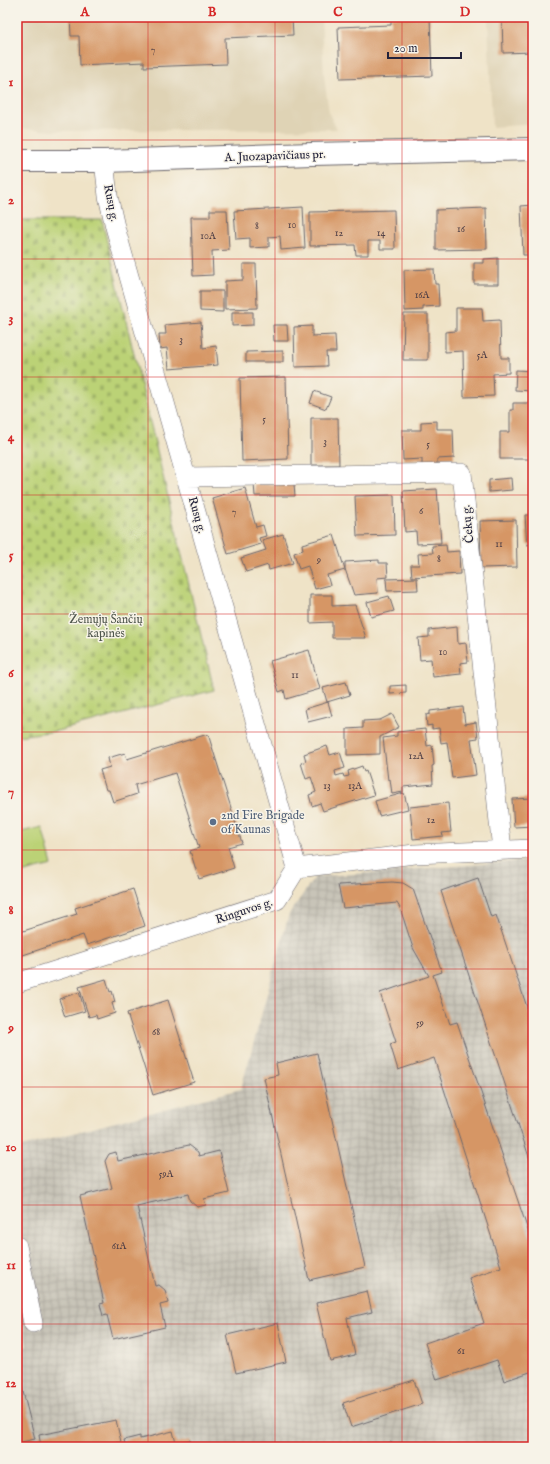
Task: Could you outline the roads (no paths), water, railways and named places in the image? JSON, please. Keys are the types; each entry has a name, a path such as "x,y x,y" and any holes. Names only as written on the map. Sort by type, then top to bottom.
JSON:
{"main road":[{"name":"A. Juozapavičiaus pr.","path":"17,161 104,161 304,154 533,149"}],"street":[{"name":"Rusų g.","path":"104,161 108,196 115,227 297,868"},
{"name":"Čekų g.","path":"186,477 462,473 502,850"},
{"path":"297,868 415,854 533,849"},
{"name":"Ringuvos g.","path":"17,984 277,900 297,868"},
{"path":"17,1246 33,1322"}],"place":[{"name":"2nd Fire Brigade of Kaunas","path":"213,822"}],"park label":[{"name":"Žemųjų Šančių kapinės","path":"106,626"}]}
